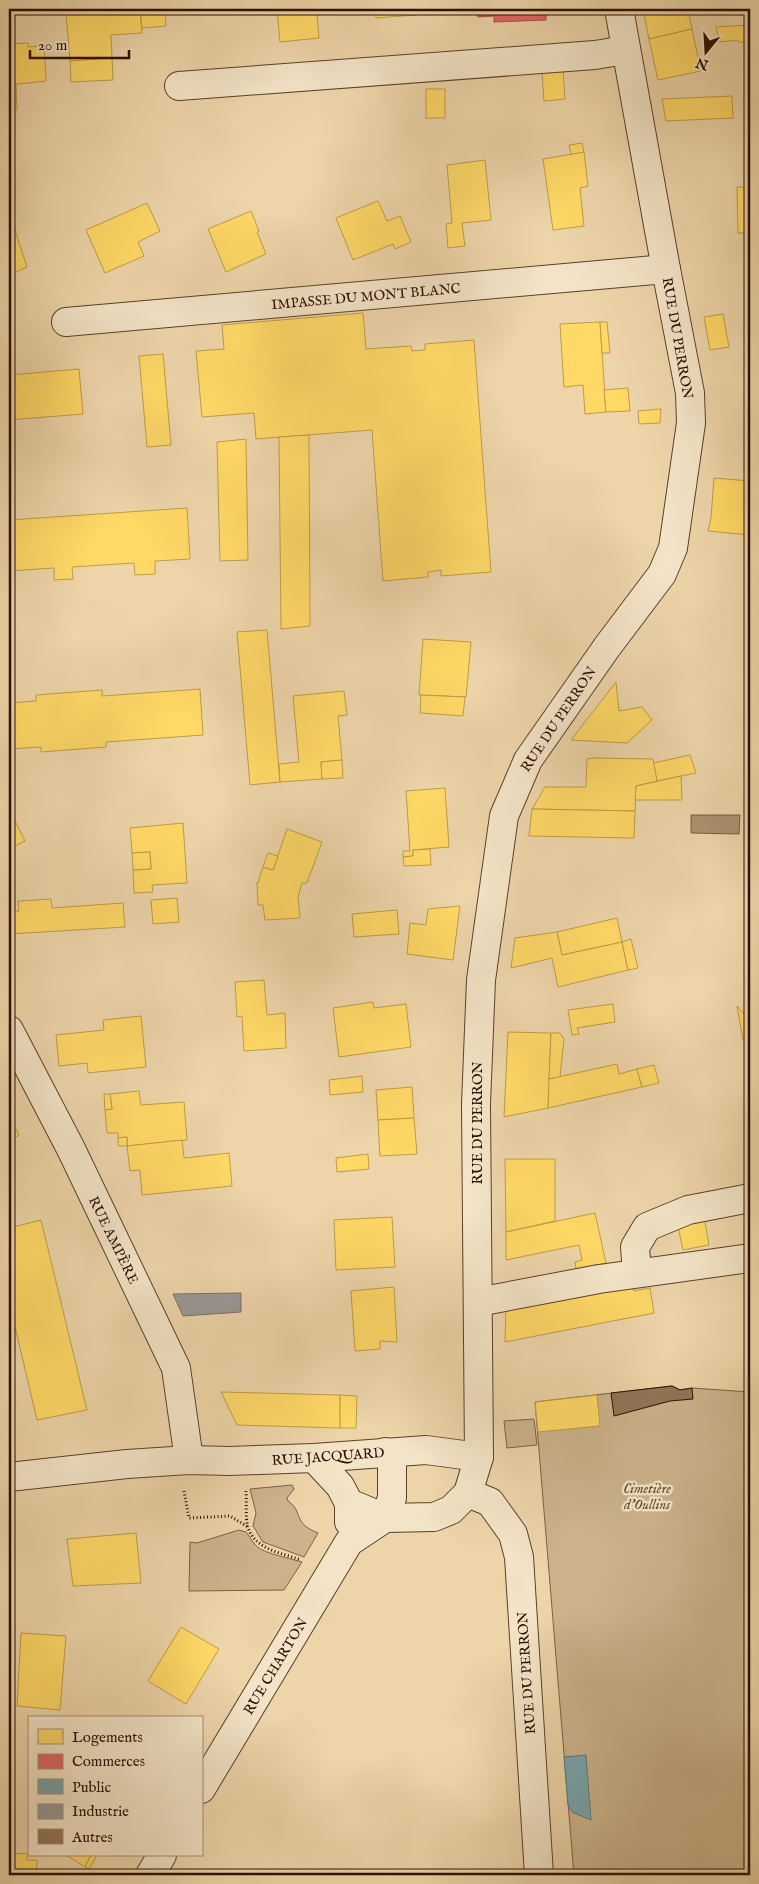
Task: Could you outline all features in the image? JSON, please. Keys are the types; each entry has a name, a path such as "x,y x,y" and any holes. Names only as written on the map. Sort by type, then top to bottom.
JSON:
{"street":[{"name":"RUE DU PERRON","path":"479,1457 476,1104 481,980 504,816 528,760 662,574 673,548 691,423 690,393 619,9"},
{"path":"179,86 595,55 626,50"},
{"name":"IMPASSE DU MONT BLANC","path":"66,322 666,270"},
{"name":"RUE AMPÈRE","path":"9,1030 71,1149 176,1368 189,1460"},
{"path":"637,1273 636,1248 647,1227 688,1210 750,1198"},
{"path":"478,1302 599,1279 750,1258"},
{"name":"RUE JACQUARD","path":"9,1477 127,1464 189,1460 229,1461 314,1458 426,1450 479,1457"},
{"path":"385,1452 392,1464 392,1498 386,1518"},
{"path":"349,1503 386,1518 434,1517 450,1510 468,1493 479,1457"},
{"path":"314,1458 340,1486 349,1503 349,1542"},
{"name":"RUE DU PERRON","path":"468,1493 490,1502 513,1534 519,1557 539,1875"},
{"name":"RUE CHARTON","path":"202,1787 349,1542 386,1518"},
{"path":"150,1875 161,1856"}],"path":[{"path":"246,1485 248,1528"},
{"path":"183,1489 189,1518 230,1516 248,1528 265,1548 307,1562"}],"green space":[{"name":"Cimetière d'Oullins","path":"672,1386 680,1390 692,1388 750,1392 750,1875 574,1875 535,1402"},
{"path":"534,1419 537,1445 507,1448 504,1421"},
{"path":"292,1485 294,1489 287,1498 288,1501 296,1509 301,1521 318,1533 304,1557 263,1542 253,1526 256,1513 250,1489"},
{"path":"239,1530 246,1532 255,1545 262,1550 302,1562 284,1590 189,1591 190,1542 197,1543"}],"shaded area":[{"path":"691,815 740,815 739,834 691,833"}],"building: Logements":[{"path":"65,9 87,9 87,11 66,13"},
{"path":"87,9 140,9 142,33 111,35 112,58 70,61 66,13 87,11"},
{"path":"140,9 165,9 166,26 142,28"},
{"path":"277,9 347,9 347,12 317,15 319,38 280,42"},
{"path":"375,9 415,9 416,15 376,18"},
{"path":"643,9 688,9 692,29 649,39"},
{"path":"750,25 750,42 738,42 738,40 719,42 716,27"},
{"path":"692,29 701,71 658,80 649,39"},
{"path":"28,43 28,47 44,46 46,81 9,85 9,44"},
{"path":"112,58 113,80 71,82 70,61"},
{"path":"563,71 565,99 544,101 542,72"},
{"path":"16,84 17,110 9,111 9,85"},
{"path":"426,89 445,89 445,118 426,118"},
{"path":"732,96 733,118 666,121 662,99"},
{"path":"582,143 584,152 571,155 569,145"},
{"path":"584,152 588,186 580,188 584,226 553,230 543,159"},
{"path":"485,160 491,220 462,223 465,246 448,248 446,224 452,223 447,165"},
{"path":"737,187 750,187 750,233 738,233"},
{"path":"378,201 387,221 400,216 411,242 395,249 393,244 353,260 336,218"},
{"path":"147,203 160,231 138,242 144,256 105,273 86,230"},
{"path":"251,211 266,254 226,272 208,229"},
{"path":"13,224 27,267 9,275 9,225"},
{"path":"363,313 366,349 411,346 412,351 425,350 425,344 474,340 491,572 441,576 441,570 428,572 428,577 383,581 372,430 256,439 254,413 202,417 196,351 224,349 222,325"},
{"path":"723,314 729,347 710,350 704,317"},
{"path":"600,322 606,412 585,414 583,385 564,387 560,324"},
{"path":"600,322 607,322 610,353 602,353"},
{"path":"163,354 171,445 147,447 139,356"},
{"path":"79,369 83,414 9,420 9,375"},
{"path":"628,388 630,411 606,412 604,390"},
{"path":"661,409 660,423 639,424 638,411"},
{"path":"309,435 310,626 281,629 279,437"},
{"path":"246,439 248,560 220,561 217,442"},
{"path":"714,478 750,481 750,535 708,531 711,518"},
{"path":"187,508 190,559 155,561 155,574 135,575 134,563 72,567 73,579 54,580 54,568 9,571 9,520"},
{"path":"267,630 280,782 250,785 237,632"},
{"path":"423,639 471,642 466,697 419,695"},
{"path":"616,682 619,711 642,707 652,720 627,743 571,740"},
{"path":"200,689 203,735 106,742 106,747 41,752 41,747 9,749 9,703 36,701 36,695 102,690 102,696"},
{"path":"344,691 347,715 338,716 342,760 321,762 322,779 280,782 279,764 299,762 293,696"},
{"path":"421,695 465,697 463,716 420,713"},
{"path":"690,755 696,773 657,781 653,763"},
{"path":"587,759 653,759 657,781 636,786 635,811 532,809 545,787 586,787"},
{"path":"342,760 343,778 322,779 321,762"},
{"path":"681,776 682,800 635,800 636,786"},
{"path":"445,788 449,847 413,850 413,856 403,857 403,851 410,851 406,791"},
{"path":"532,809 635,811 634,838 529,836"},
{"path":"9,812 25,841 9,849"},
{"path":"183,823 187,883 152,885 153,892 134,893 133,870 151,869 150,852 132,853 130,828"},
{"path":"287,829 322,842 307,883 302,883 298,897 300,918 265,920 263,905 258,905 257,882 263,867 273,870"},
{"path":"430,849 431,865 404,866 403,857 413,856 413,850"},
{"path":"150,852 151,869 133,870 132,853"},
{"path":"268,853 278,856 273,870 263,867"},
{"path":"177,898 179,922 153,924 151,900"},
{"path":"51,899 52,908 123,903 125,927 9,934 9,912 19,911 18,901"},
{"path":"460,906 453,960 407,954 410,923 426,925 428,909"},
{"path":"397,910 399,934 354,937 352,914"},
{"path":"617,918 622,942 562,955 557,932"},
{"path":"557,932 562,955 622,942 628,970 558,987 552,958 511,968 515,938"},
{"path":"631,939 638,968 628,970 622,942"},
{"path":"264,980 267,1015 285,1013 286,1048 244,1051 242,1016 237,1017 235,982"},
{"path":"373,1002 374,1008 406,1004 411,1047 339,1057 333,1008"},
{"path":"613,1004 615,1022 577,1028 579,1034 572,1035 568,1010"},
{"path":"737,1006 750,1021 750,1057 747,1040 743,1040"},
{"path":"141,1016 146,1067 88,1073 87,1063 59,1066 56,1035 104,1030 103,1020"},
{"path":"508,1032 551,1033 548,1108 504,1117"},
{"path":"551,1033 560,1033 564,1039 560,1077 549,1079"},
{"path":"617,1064 619,1074 637,1069 642,1087 548,1108 549,1079"},
{"path":"654,1065 659,1083 642,1087 637,1069"},
{"path":"362,1076 363,1092 330,1095 329,1080"},
{"path":"412,1087 414,1118 378,1120 376,1090"},
{"path":"139,1091 141,1105 184,1102 187,1140 127,1146 127,1137 118,1138 118,1133 107,1133 105,1110 112,1109 110,1094"},
{"path":"104,1094 110,1094 112,1109 105,1110"},
{"path":"9,1116 19,1135 9,1141"},
{"path":"414,1118 417,1154 380,1156 378,1120"},
{"path":"127,1137 127,1146 118,1146 118,1138"},
{"path":"182,1140 184,1158 229,1153 232,1186 142,1195 140,1170 130,1171 127,1146"},
{"path":"368,1154 369,1169 337,1172 336,1158"},
{"path":"505,1159 555,1159 555,1221 506,1232"},
{"path":"595,1213 606,1263 576,1269 575,1262 582,1260 579,1245 506,1260 506,1232"},
{"path":"704,1216 709,1245 683,1250 677,1222"},
{"path":"392,1217 395,1267 336,1270 334,1220"},
{"path":"41,1220 87,1410 37,1420 9,1301 9,1228"},
{"path":"633,1285 634,1291 650,1288 654,1313 505,1342 506,1307"},
{"path":"394,1287 397,1342 380,1341 380,1349 355,1351 351,1291"},
{"path":"221,1392 340,1395 340,1428 237,1425"},
{"path":"340,1395 357,1396 356,1428 340,1428"},
{"path":"597,1395 600,1426 538,1432 535,1402"},
{"path":"136,1533 141,1583 73,1586 67,1539"},
{"path":"181,1627 219,1649 186,1704 148,1681"},
{"path":"21,1633 66,1636 60,1710 17,1706"},
{"path":"9,1828 14,1829 13,1853 27,1854 27,1860 37,1860 36,1875 9,1875"},
{"path":"68,1856 90,1856 85,1867"},
{"path":"90,1856 96,1856 89,1869 85,1867"}],"building: Commerces":[{"path":"477,9 546,9 546,20 494,22 494,16 478,17"}],"building: Public":[{"path":"586,1755 591,1820 572,1812 568,1805 564,1757"}],"building: Industrie":[{"path":"241,1293 241,1312 183,1316 173,1294"}],"building: Autres":[{"path":"672,1386 680,1390 692,1388 693,1399 670,1401 614,1416 611,1393"}]}
